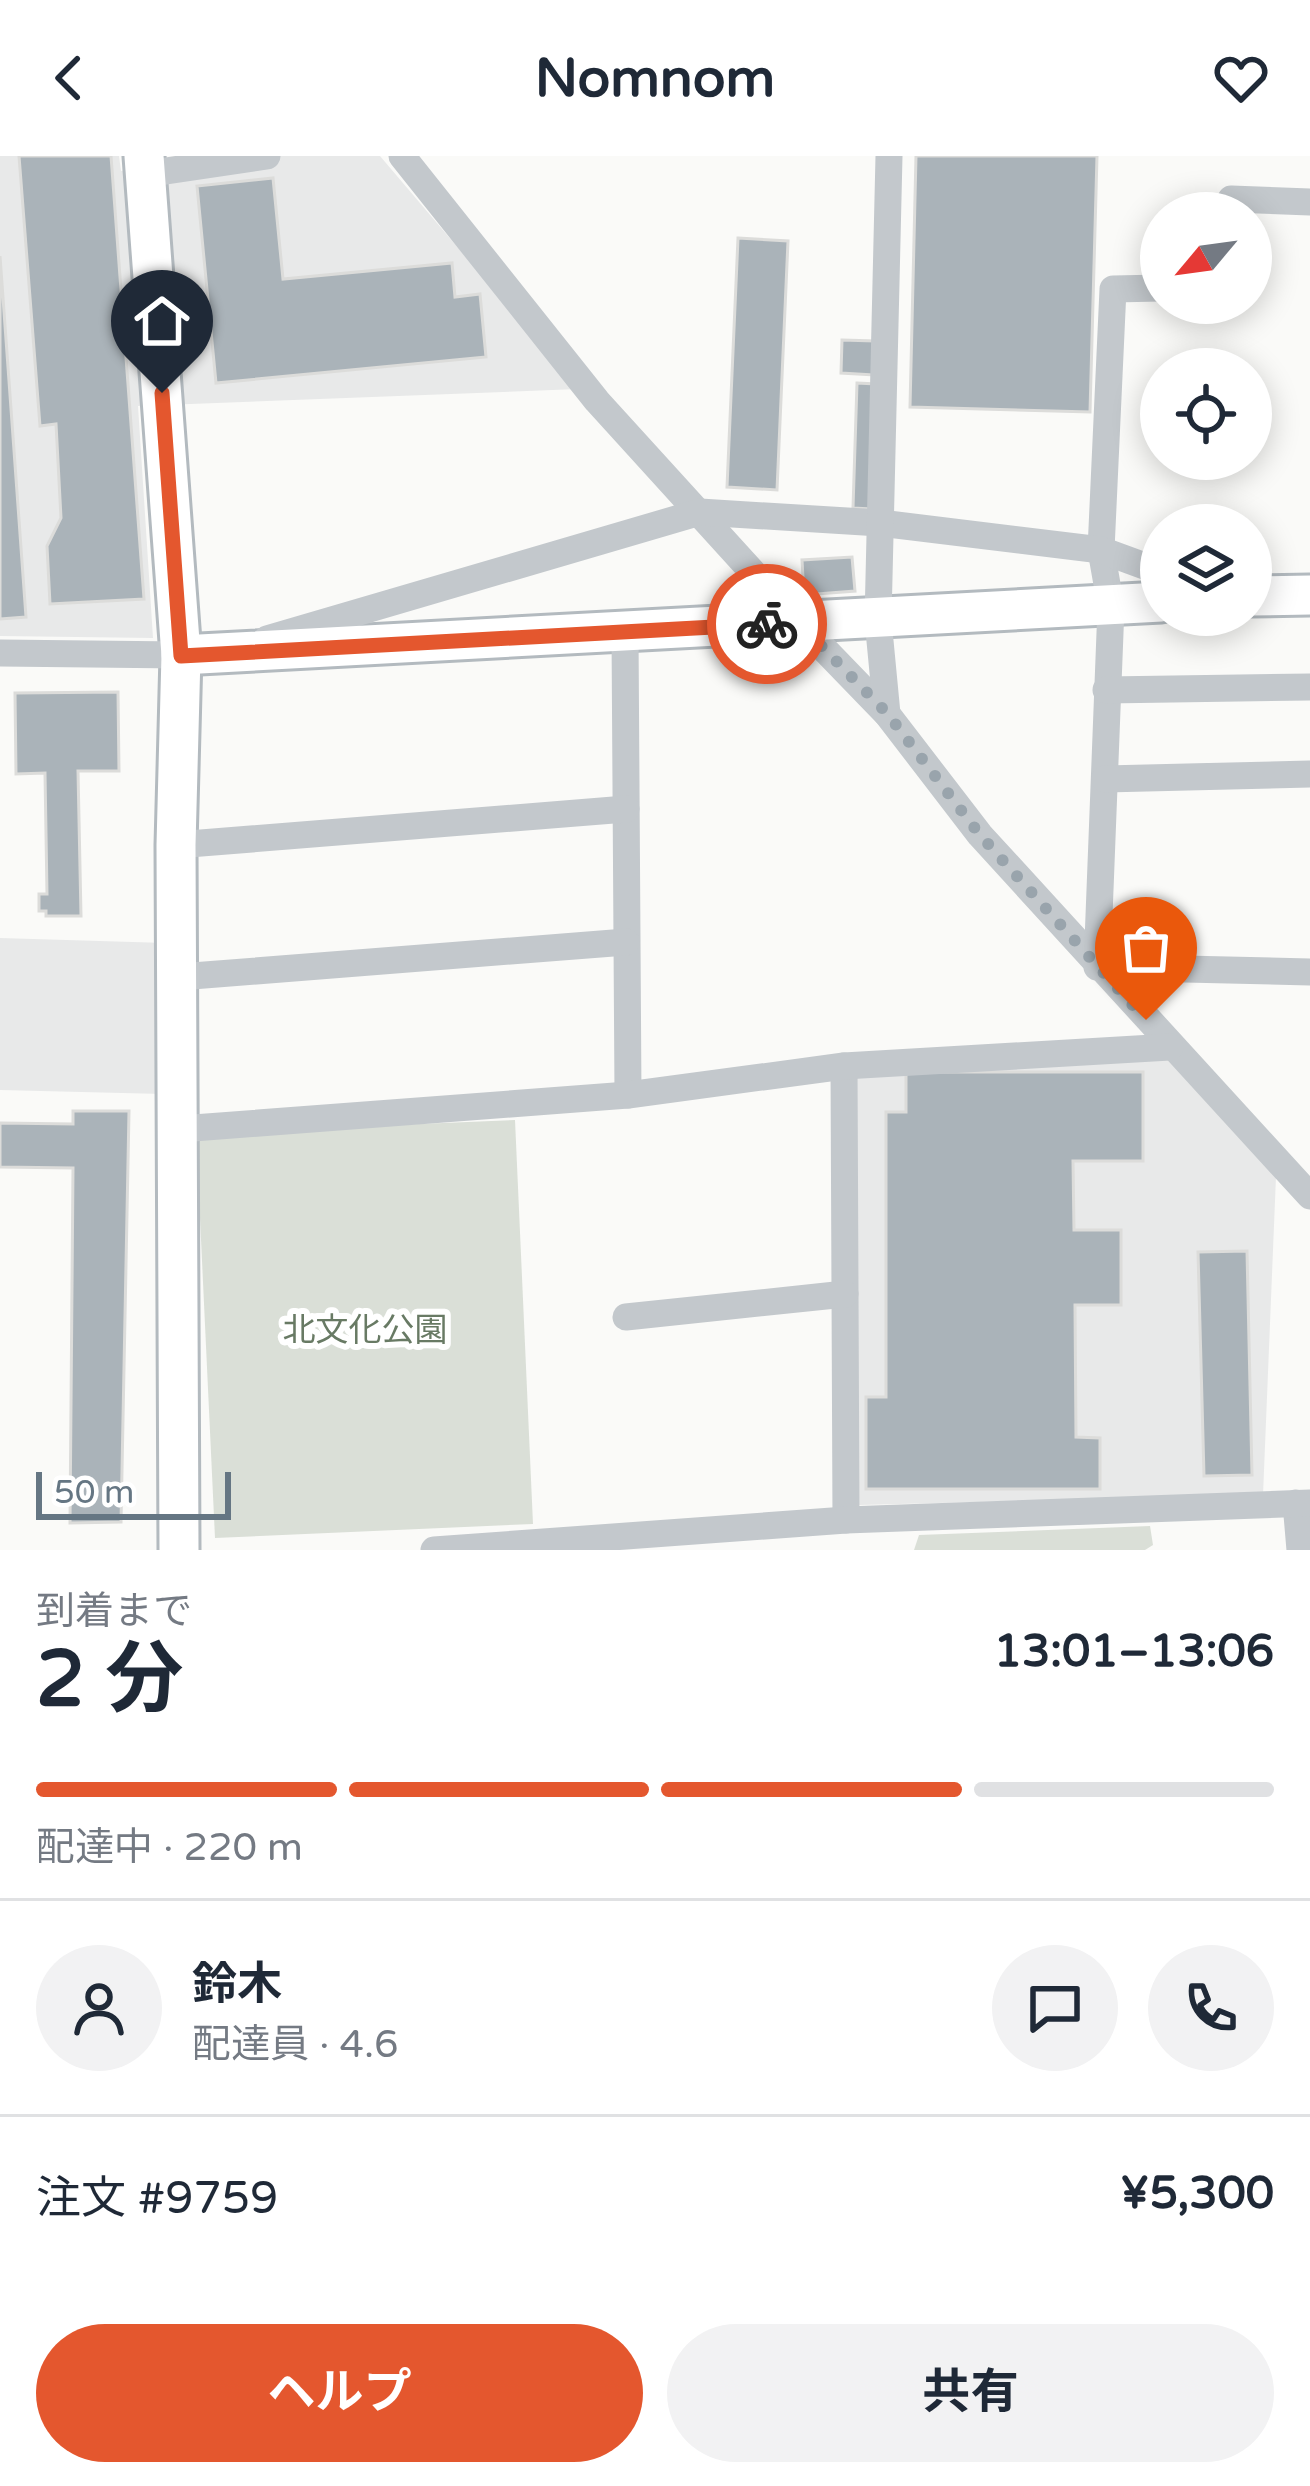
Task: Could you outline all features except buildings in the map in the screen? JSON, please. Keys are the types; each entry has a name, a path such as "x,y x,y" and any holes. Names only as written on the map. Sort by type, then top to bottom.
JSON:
{"street":[{"path":"179,1550 176,845 181,656 145,165 267,156"},
{"path":"402,156 597,401 887,713 980,835 1310,1196"},
{"path":"887,713 878,620 889,156"},
{"path":"1272,201 1310,202"},
{"path":"1097,967 1112,607 1101,550 1113,289 1140,288"},
{"path":"229,650 700,512 880,523 1101,550 1140,564"},
{"path":"1272,596 1310,595"},
{"path":"0,653 181,656 1140,604"},
{"path":"625,632 628,1095"},
{"path":"1106,690 1310,687"},
{"path":"1105,778 1310,774"},
{"path":"176,845 626,809"},
{"path":"179,977 626,942"},
{"path":"1097,967 1310,972"},
{"path":"180,1129 628,1095 844,1066 1170,1047"},
{"path":"844,1066 845,1520"},
{"path":"626,1317 845,1294"},
{"path":"434,1550 525,1548 845,1520 1303,1503 1300,1550"}],"shaded area":[{"path":"0,156 119,156 121,171 276,156 380,156 578,389 138,406 153,638 0,636"},
{"path":"0,938 166,943 163,1094 0,1090"},
{"path":"1187,1053 1277,1152 1263,1495 859,1505 851,1069"}],"green space":[{"name":"北文化公園","path":"515,1120 533,1524 215,1538 196,1133"},
{"path":"1150,1526 1153,1545 1145,1550 914,1550 919,1535"}],"way so far":[{"path":"767,624 798,622 887,713 980,835 1146,1020"}],"route":[{"path":"162,393 181,656 767,624"}]}
